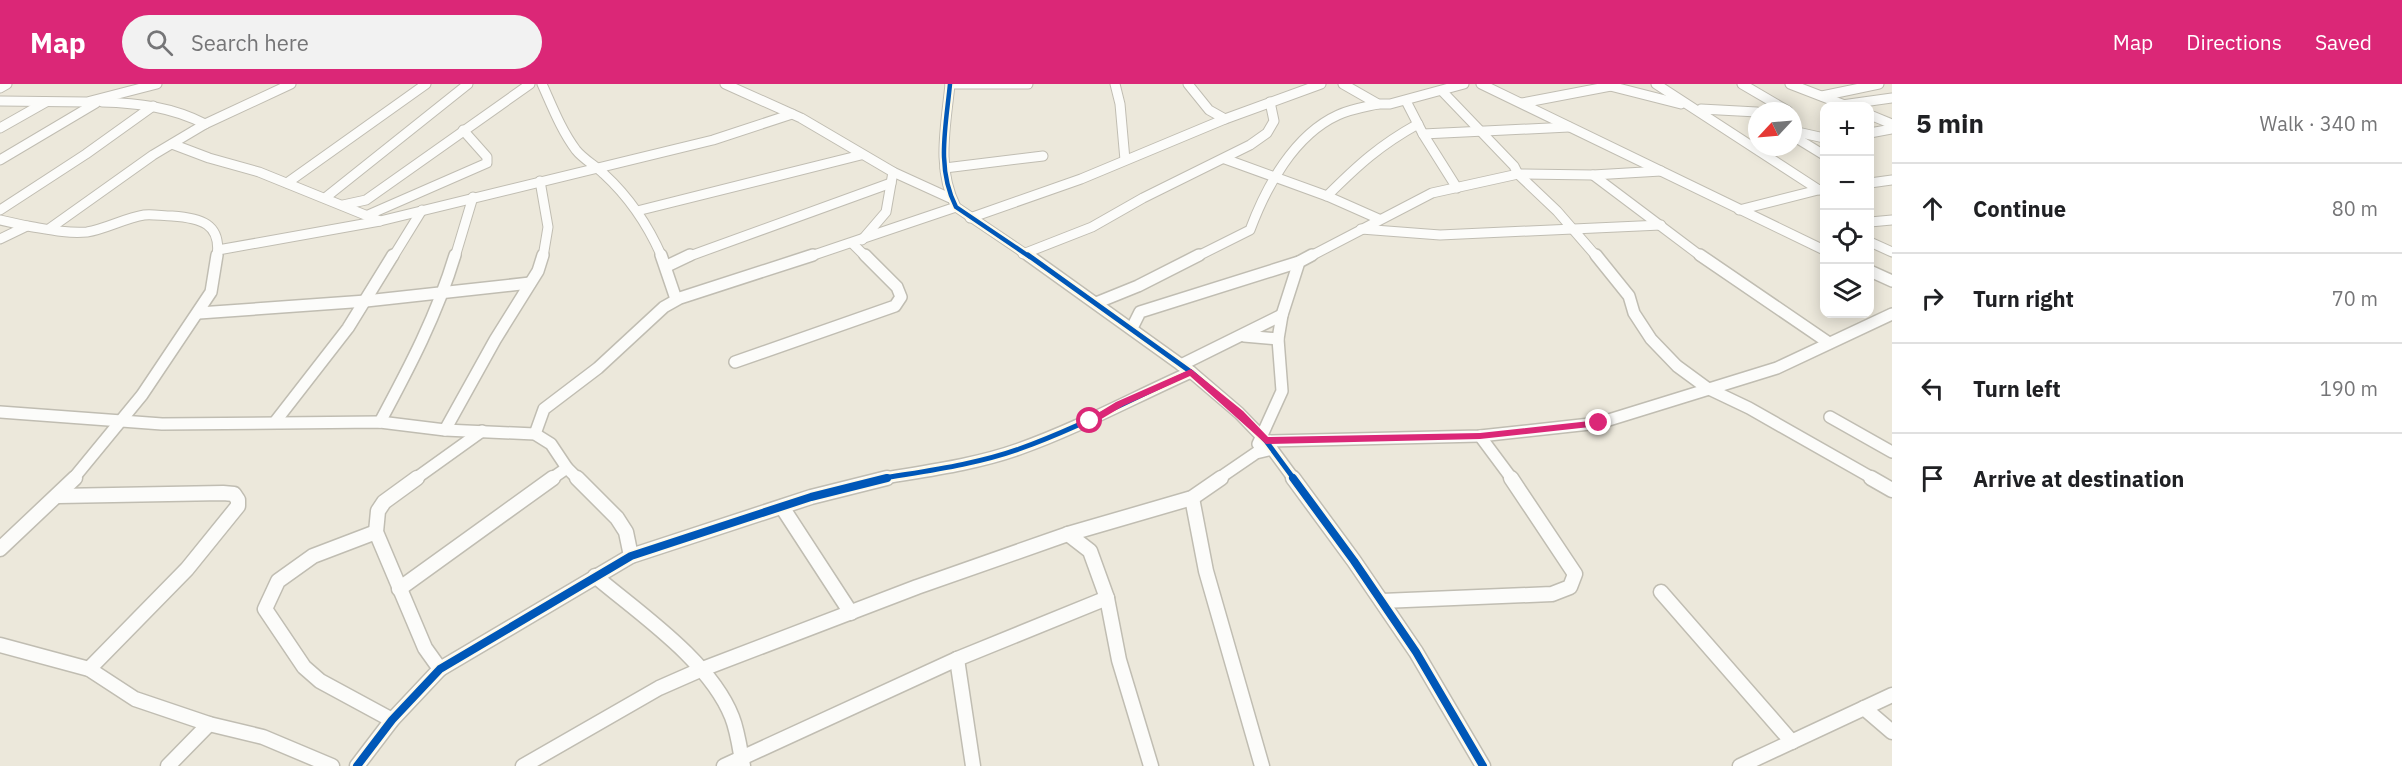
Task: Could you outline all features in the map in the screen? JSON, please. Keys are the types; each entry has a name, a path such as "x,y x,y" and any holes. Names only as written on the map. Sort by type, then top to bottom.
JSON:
{"street":[{"path":"0,88 7,84"},
{"path":"87,102 154,84"},
{"path":"49,229 153,155 205,124 291,84"},
{"path":"287,183 426,84"},
{"path":"325,198 468,84"},
{"path":"343,205 366,200 530,84"},
{"path":"542,84 574,147 583,158 620,190 648,225 667,266 676,299"},
{"path":"725,84 792,114 861,155 952,203 970,218 1132,328 1186,368 1239,413 1266,442 1382,602 1416,652 1483,766"},
{"path":"952,203 945,178 945,119 950,84 1028,84"},
{"path":"1115,84 1120,104 1125,160"},
{"path":"1188,84 1209,110 1225,119"},
{"path":"970,218 1062,186 1225,119 1321,84"},
{"path":"1343,84 1378,104"},
{"path":"1096,303 1138,286 1250,230 1257,210 1301,142 1332,118 1378,104 1407,105 1419,95 1464,84"},
{"path":"1481,84 1820,248"},
{"path":"1522,103 1605,85 1627,84"},
{"path":"1656,84 1820,188"},
{"path":"1742,84 1773,102"},
{"path":"1790,84 1835,102"},
{"path":"1821,96 1879,84"},
{"path":"1605,85 1695,108 1748,113"},
{"path":"1442,91 1514,166 1518,174 1557,211 1570,229 1620,283 1629,296 1634,313 1651,339 1677,366 1707,388 1749,408 1892,490"},
{"path":"1646,95 1667,91"},
{"path":"1868,102 1892,98"},
{"path":"0,101 98,102 153,106 189,115 205,124"},
{"path":"0,128 49,101"},
{"path":"0,160 98,102"},
{"path":"1023,254 1092,227 1143,198 1250,145 1267,133 1274,121 1269,102"},
{"path":"1407,105 1457,188"},
{"path":"0,210 86,154 153,106"},
{"path":"218,250 380,221 666,151 770,123 792,114"},
{"path":"1874,117 1892,124"},
{"path":"1327,196 1378,148 1418,124"},
{"path":"1423,134 1570,127"},
{"path":"1874,132 1892,129"},
{"path":"364,213 487,163 487,157 463,130"},
{"path":"1802,136 1820,139"},
{"path":"1802,140 1820,152"},
{"path":"1806,143 1820,141"},
{"path":"172,144 287,183 380,221"},
{"path":"637,211 861,155"},
{"path":"945,168 1043,156"},
{"path":"1225,159 1327,196 1378,219"},
{"path":"1120,320 1299,262 1432,193 1518,174 1593,175 1661,171"},
{"path":"857,242 886,212 893,172"},
{"path":"1593,175 1714,266 1829,343"},
{"path":"1874,182 1892,180"},
{"path":"444,430 538,272 545,251 548,227 540,181"},
{"path":"667,266 698,252 891,183"},
{"path":"1738,210 1820,190"},
{"path":"380,422 421,346 444,292 472,197"},
{"path":"364,213 366,200"},
{"path":"535,434 544,409 598,368 664,307 676,299 857,242 952,203"},
{"path":"275,422 348,328 422,210"},
{"path":"0,220 27,226 87,232 145,215 183,217 201,221 211,227 218,237 211,292 199,313 83,470 0,549"},
{"path":"400,215 409,228"},
{"path":"1874,222 1892,220"},
{"path":"1361,229 1440,236 1661,225"},
{"path":"0,239 27,226"},
{"path":"735,362 895,306 901,297 897,287 857,242"},
{"path":"1874,244 1892,252"},
{"path":"523,766 659,688 700,670 1068,534 1192,498 1256,453 1266,442 1282,391 1278,339 1282,315 1299,262"},
{"path":"1874,273 1892,281"},
{"path":"199,313 366,301 530,283"},
{"path":"1132,328 1140,312"},
{"path":"1266,442 1480,436 1599,423 1777,368 1892,314"},
{"path":"357,766 392,720 440,669 631,556 782,507 876,480 967,463 1017,450 1090,421 1282,315"},
{"path":"1243,336 1278,339"},
{"path":"0,412 120,422 380,422 444,430 535,434 551,444 567,468 617,518 626,532 631,556"},
{"path":"1830,417 1892,452"},
{"path":"440,669 425,648 376,532 378,511 384,502 482,431"},
{"path":"1382,602 1552,594 1570,587 1575,574 1531,505 1480,436"},
{"path":"399,589 567,468"},
{"path":"58,496 223,493 234,494 238,500 238,506 187,569 88,669"},
{"path":"1192,498 1206,571 1263,766"},
{"path":"782,507 851,613"},
{"path":"1090,551 1098,525"},
{"path":"376,532 313,556 278,581 265,609 304,667 320,681 392,720"},
{"path":"1068,534 1090,551 1107,598 1119,660 1151,766"},
{"path":"595,576 716,686 731,714 742,761"},
{"path":"1660,592 1792,742"},
{"path":"724,766 742,761 957,659 1107,598"},
{"path":"0,645 88,669 135,699 209,724 263,737 332,766"},
{"path":"957,659 973,766"},
{"path":"1740,766 1892,695"},
{"path":"1864,708 1892,732"},
{"path":"168,766 209,724"}],"cycle path":[{"path":"950,84 944,164 949,194 956,207 1058,276 1191,372 1239,413 1266,441 1354,561 1416,652 1483,766"},
{"path":"357,766 392,720 440,669 631,556 811,497 876,480 967,463 1017,450 1090,421 1119,404 1191,372"}],"route":[{"path":"1090,421 1119,404 1191,372 1239,413 1266,441 1480,436 1599,423"}]}
